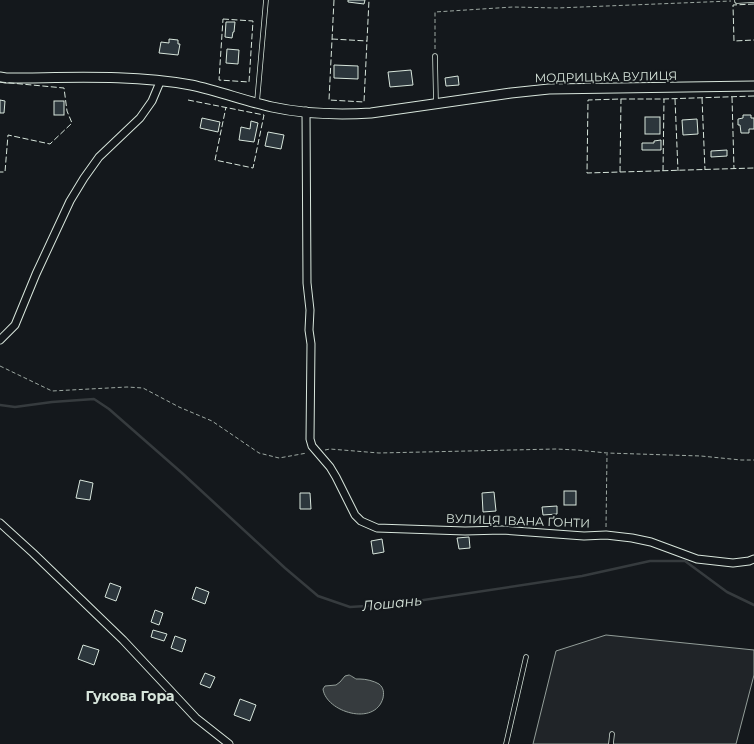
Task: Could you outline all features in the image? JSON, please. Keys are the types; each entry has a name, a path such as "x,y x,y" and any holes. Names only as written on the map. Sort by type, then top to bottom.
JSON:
{"street":[{"name":"МОДРИЦЬКА ВУЛИЦЯ","path":"0,77 128,78 191,85 274,107 330,114 371,113 549,89 754,86"},
{"path":"0,340 14,324 70,201 84,178 99,157 140,118 152,102 160,82"},
{"path":"306,112 307,283 310,310 310,439 312,446 317,451"},
{"name":"ВУЛИЦЯ ІВАНА ҐОНТИ","path":"317,451 336,477 355,515 361,522 377,528 465,531 502,530 584,536 606,535 651,542 697,559 733,563 754,559"},
{"path":"0,523 123,640 196,718 229,744"}],"lane":[{"path":"256,102 266,0"},
{"path":"737,1 754,0"},
{"path":"435,56 436,104"},
{"path":"506,744 526,657"},
{"path":"612,734 612,744"}],"path":[{"path":"435,56 435,12 513,7 557,8 737,1"},
{"path":"0,366 52,391 127,387 143,388 178,407 212,421 259,453 279,458 330,449 380,452 556,449 754,460"},
{"path":"606,535 607,453"}],"shaded area":[{"path":"606,635 754,650 754,675 736,744 533,744 556,651"},
{"path":"349,675 356,679 372,681 381,686 383,698 378,707 371,712 351,713 341,710 326,697 323,689 325,686 336,685 345,676"}],"building":[{"path":"348,0 365,0 364,4 348,2"},
{"path":"226,22 235,22 232,38 225,37"},
{"path":"169,39 178,40 178,44 180,44 178,55 159,53 161,42 169,43"},
{"path":"227,49 239,50 238,64 226,63"},
{"path":"334,65 358,66 358,79 334,78"},
{"path":"411,70 413,85 390,87 388,72"},
{"path":"458,76 459,85 446,86 445,78"},
{"path":"0,100 5,101 4,113 0,113"},
{"path":"54,101 64,101 64,115 54,115"},
{"path":"743,115 751,115 751,118 754,118 754,129 749,129 749,133 741,133 740,125 738,125 738,119 743,118"},
{"path":"645,117 660,117 660,134 645,134"},
{"path":"202,118 220,122 218,132 200,128"},
{"path":"697,119 698,134 683,135 682,120"},
{"path":"251,121 258,123 254,142 239,140 241,127 250,129"},
{"path":"268,132 284,135 281,149 265,146"},
{"path":"661,140 661,150 642,150 642,143 654,143 654,141"},
{"path":"727,150 727,156 711,157 711,151"},
{"path":"80,480 93,483 90,500 76,498"},
{"path":"564,491 576,491 576,505 564,505"},
{"path":"494,492 496,511 483,512 482,493"},
{"path":"300,493 310,493 311,509 300,509"},
{"path":"557,506 557,514 543,515 542,507"},
{"path":"469,537 470,548 459,549 457,538"},
{"path":"382,539 384,552 373,554 371,541"},
{"path":"110,583 121,587 116,601 105,597"},
{"path":"196,587 209,592 205,604 192,599"},
{"path":"155,610 163,613 159,625 151,622"},
{"path":"153,630 167,634 164,641 151,637"},
{"path":"175,636 186,640 182,652 171,648"},
{"path":"83,645 99,650 94,665 78,659"},
{"path":"205,673 215,677 210,688 200,684"},
{"path":"240,699 256,705 250,721 234,715"}],"waterway":[{"name":"Лошань","path":"0,405 15,407 94,399 109,409 182,473 318,596 350,607 397,604 582,576 650,561 685,561 727,592 754,605"}],"fence":[{"path":"334,0 329,100 364,102 369,0"},
{"path":"754,4 733,5 734,41 754,40"},
{"path":"223,19 253,21 249,82 219,80 223,19"},
{"path":"332,39 367,41"},
{"path":"0,82 64,88 67,111 72,123 50,144 8,135 5,172 0,172"},
{"path":"754,96 588,100 587,173 754,168"},
{"path":"732,97 734,169"},
{"path":"702,98 705,170"},
{"path":"620,172 621,99"},
{"path":"663,171 664,99"},
{"path":"675,99 678,171"},
{"path":"188,100 264,115 253,168 215,160 226,107"}],"district":[{"name":"Гукова Гора","path":"130,696"}]}
